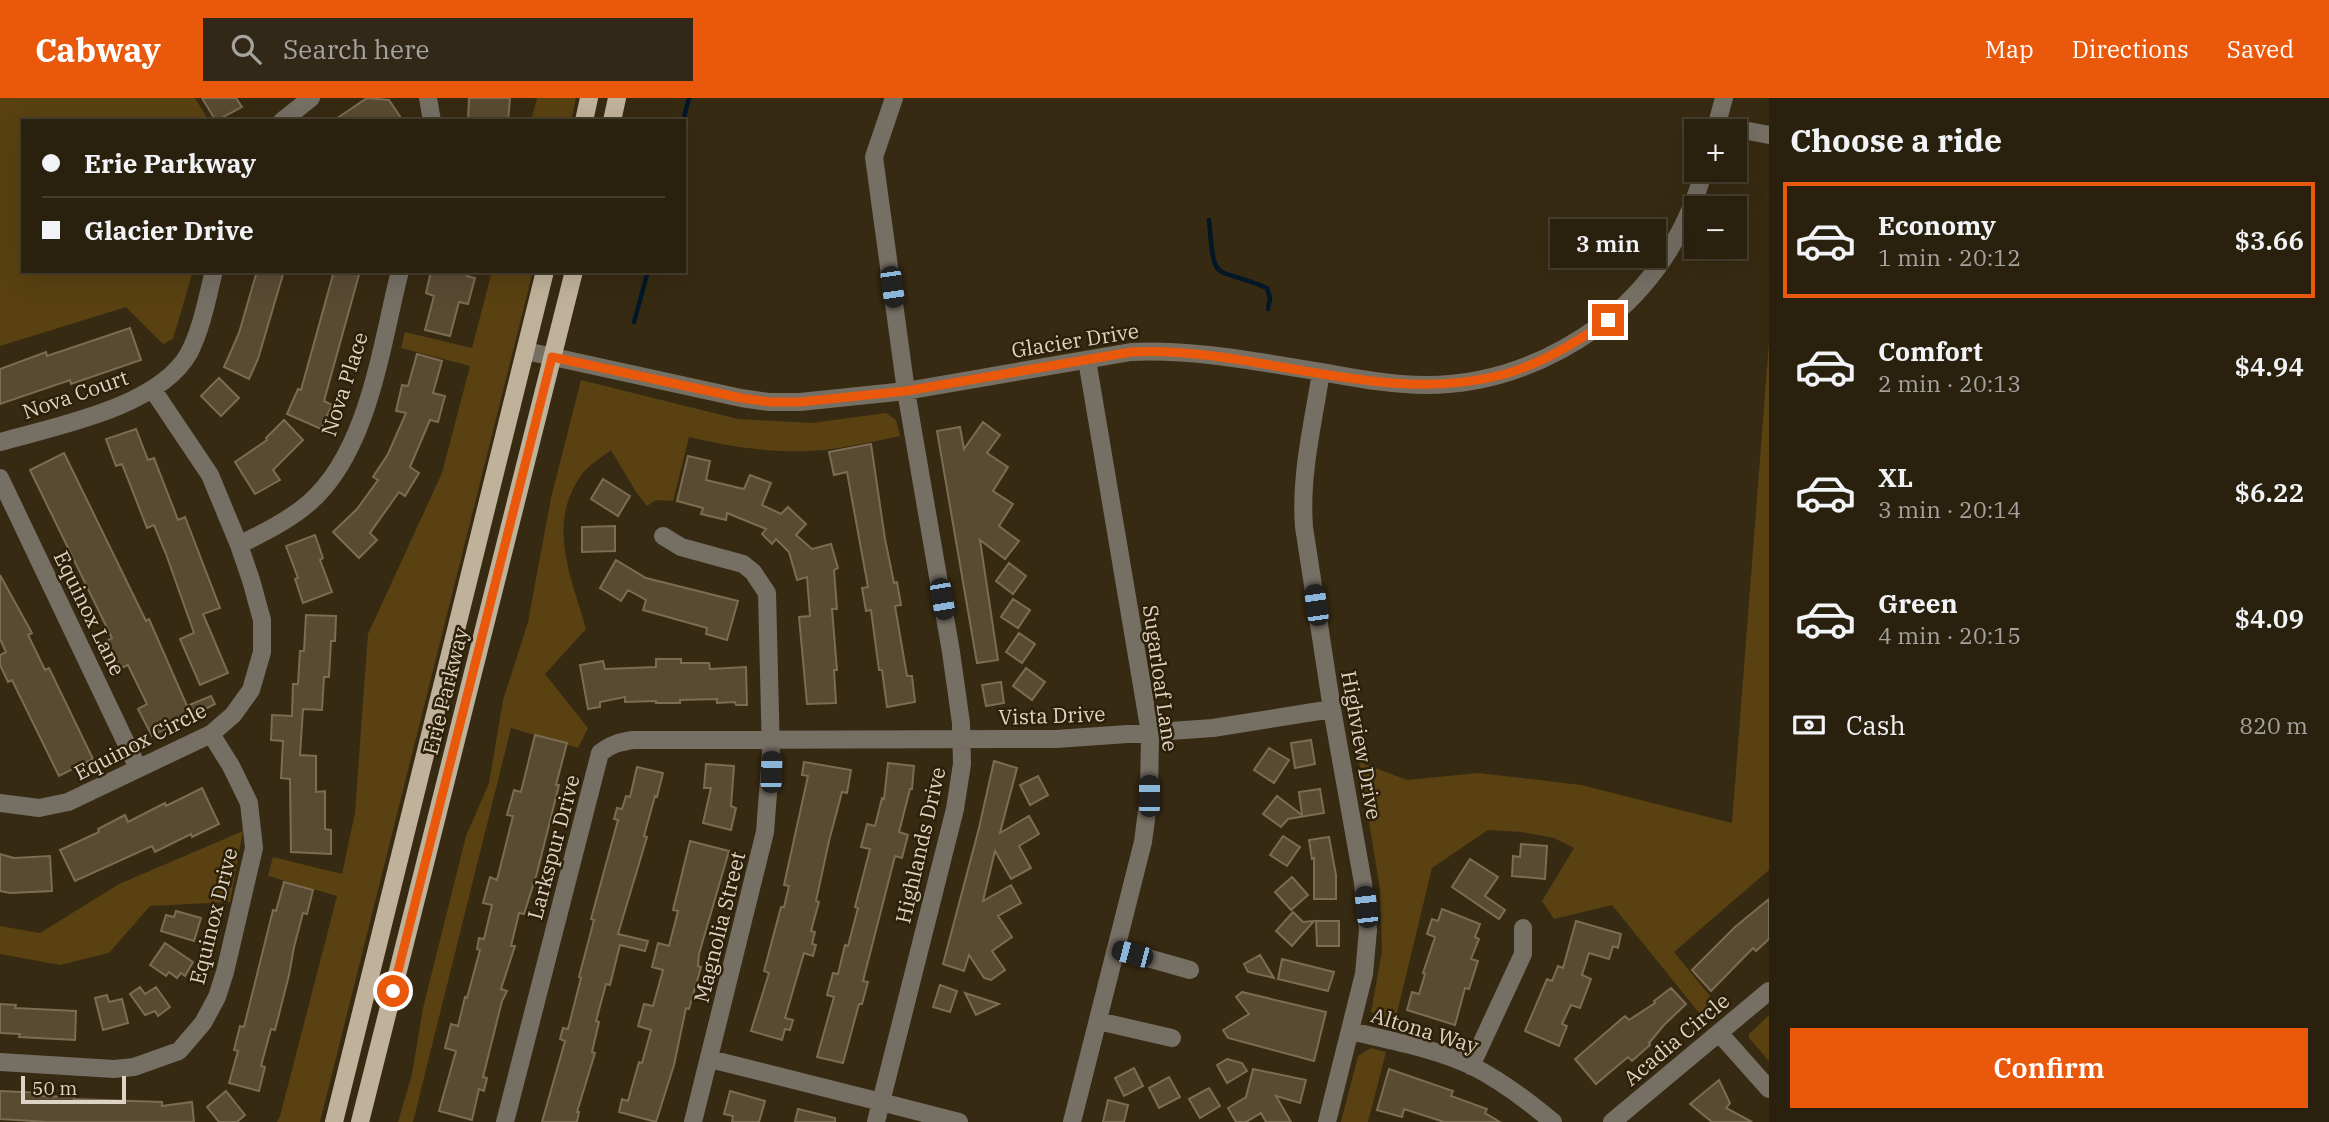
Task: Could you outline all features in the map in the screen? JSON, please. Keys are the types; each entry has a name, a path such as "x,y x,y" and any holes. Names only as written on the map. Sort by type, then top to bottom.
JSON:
{"main road":[{"path":"584,119 589,98"},
{"path":"612,119 617,98"},
{"name":"Erie Parkway","path":"334,1122 545,273"},
{"name":"Erie Parkway","path":"360,1122 573,273"}],"street":[{"path":"285,119 311,98"},
{"path":"428,98 432,119"},
{"name":"Highlands Drive","path":"876,1122 955,809 962,740 951,652 906,391 874,157 894,98"},
{"path":"1718,119 1724,98"},
{"path":"1747,132 1769,135"},
{"name":"Glacier Drive","path":"526,351 690,388 769,402 835,400 906,391 1131,352 1166,351 1378,382 1450,384 1506,374 1573,344 1608,320 1633,297 1672,246 1687,218 1700,182"},
{"name":"Nova Court","path":"0,442 111,408 153,390 171,376 189,353 201,323 214,273"},
{"name":"Nova Place","path":"239,545 272,528 309,503 331,479 350,446 363,414 399,273"},
{"name":"Sugarloaf Lane","path":"1072,1122 1143,842 1149,796 1150,733 1087,360"},
{"name":"Highview Drive","path":"1321,372 1302,498 1304,527 1332,709 1363,883 1368,930 1364,974 1327,1122"},
{"name":"Equinox Circle","path":"0,803 39,808 68,802 211,734 244,701 251,690 262,652 262,620 239,545 210,475 153,390"},
{"name":"Equinox Lane","path":"0,478 138,768"},
{"name":"Magnolia Street","path":"663,536 681,547 743,564 753,572 767,593 771,740 765,832 693,1122"},
{"name":"Vista Drive","path":"771,740 1056,739 1238,725 1332,709"},
{"name":"Equinox Drive","path":"0,1062 114,1069 184,1058 217,997 254,848 249,803 211,734"},
{"name":"Larkspur Drive","path":"505,1122 600,753 619,742 633,740 771,740"},
{"path":"1471,1066 1523,954 1523,928"},
{"path":"1115,949 1190,970"},
{"name":"Acadia Circle","path":"1612,1122 1769,991"},
{"path":"1098,1020 1172,1038"},
{"name":"Altona Way","path":"1351,1031 1471,1066 1529,1102 1553,1122"},
{"path":"1720,1034 1769,1089"},
{"path":"709,1059 959,1122"}],"shaded area":[{"path":"0,98 195,98 208,119 21,119 21,273 192,273 173,339 163,344 126,307 0,346"},
{"path":"537,98 576,98 571,119 532,119"},
{"path":"491,273 532,273 320,1122 277,1122 337,896 268,876 273,857 342,874 355,813 368,634 442,473 470,366 401,348 405,332 472,348"},
{"path":"1769,342 1769,870 1674,952 1714,1001 1700,1014 1612,905 1554,919 1542,901 1574,848 1554,838 1488,830 1432,868 1395,1021 1371,1012 1382,951 1380,889 1359,762 1407,780 1478,773 1581,785 1732,823"},
{"path":"581,380 738,419 812,423 886,413 896,420 900,436 834,449 807,451 773,451 689,437 673,501 656,500 647,506 611,450 582,474 571,493 563,531 569,570 586,629 545,674 588,728 578,748 511,728 413,1122 398,1122 412,1074 423,1008 466,836 489,783 503,700 528,622 551,498"},
{"path":"243,831 230,902 150,906 109,953 60,965 0,954 0,926 40,933 119,884"},
{"path":"1769,1015 1769,1061 1749,1038 1749,1034"},
{"path":"1371,1048 1386,1052 1368,1122 1341,1122 1358,1056"}],"building":[{"path":"202,98 236,98 242,107 215,119"},
{"path":"367,98 389,100 402,119 336,119"},
{"path":"469,98 510,98 508,119 468,119"},
{"path":"256,273 283,273 258,359 249,379 224,367 239,333"},
{"path":"333,273 359,273 324,401 332,405 321,429 287,414 298,389 301,390"},
{"path":"431,273 468,273 467,276 475,278 468,304 459,302 450,336 425,330 434,296 426,293"},
{"path":"130,328 141,360 0,404 0,369 46,352 47,356"},
{"path":"417,354 442,361 433,393 445,396 438,422 430,420 410,467 419,473 405,496 399,492 370,533 377,540 359,558 333,532 357,509 378,480 373,477 388,454 406,413 396,411 402,385 408,386"},
{"path":"219,378 239,398 221,416 201,396"},
{"path":"284,420 303,440 273,470 280,480 255,494 235,462 267,440"},
{"path":"983,422 1000,435 987,453 1008,467 993,491 1013,504 999,526 1019,541 1005,559 980,540 998,660 977,663 937,431 960,427 964,449"},
{"path":"136,429 148,460 154,458 178,520 185,517 220,608 203,614 228,673 200,685 180,639 194,633 166,554 154,525 147,528 122,464 116,466 106,439"},
{"path":"871,444 885,539 901,605 895,606 907,676 912,676 915,702 887,707 871,610 866,611 862,588 868,587 847,472 834,475 829,452"},
{"path":"64,453 146,621 149,619 187,706 211,696 215,704 152,736 138,709 147,704 128,665 117,670 103,643 112,638 30,470"},
{"path":"688,456 710,461 706,480 744,489 750,475 771,483 762,505 781,514 788,507 806,524 796,535 812,549 831,544 838,568 834,570 837,609 832,609 837,670 834,670 836,703 807,704 799,617 810,616 807,577 797,580 789,552 776,539 772,544 762,534 766,529 727,513 726,520 701,514 703,508 677,501"},
{"path":"603,479 630,496 618,516 591,499"},
{"path":"615,526 615,551 582,552 582,527"},
{"path":"315,535 323,558 320,560 332,592 303,603 295,579 298,578 286,546"},
{"path":"616,560 646,578 738,601 727,640 706,634 707,628 643,610 646,600 628,590 621,601 600,588"},
{"path":"1009,563 1026,576 1013,594 996,581"},
{"path":"0,575 32,633 28,635 45,670 49,668 93,759 59,776 12,680 8,682 0,665 0,655 6,652 0,639"},
{"path":"1013,599 1030,610 1018,628 1001,617"},
{"path":"306,615 336,616 335,641 331,641 329,677 324,677 322,710 303,709 300,755 316,756 316,792 325,791 325,829 331,830 331,854 291,852 290,779 281,778 283,741 271,740 272,715 292,716 293,684 298,684 300,651 304,651"},
{"path":"1019,633 1035,644 1022,663 1006,652"},
{"path":"656,659 681,659 681,663 709,663 710,669 746,667 747,705 736,705 735,702 717,703 717,699 680,700 680,703 625,702 625,697 600,702 600,707 588,709 580,665 603,661 605,669 656,667"},
{"path":"1026,668 1045,682 1032,700 1013,686"},
{"path":"1001,682 1004,703 986,706 982,685"},
{"path":"535,735 567,743 537,873 524,914 519,913 511,946 515,946 501,989 507,991 502,1001 483,1077 487,1078 484,1091 479,1089 472,1120 439,1111 456,1051 445,1048 451,1024 458,1026 465,997 467,998 480,950 477,949 479,938 484,939 492,905 483,903 490,877 497,880 513,816 507,815 514,790 521,792"},
{"path":"1311,740 1315,764 1295,768 1291,743"},
{"path":"1269,748 1289,760 1274,783 1254,770"},
{"path":"994,761 1017,768 1000,833 1029,816 1039,834 1019,846 1031,868 1011,879 995,851 983,901 1011,885 1021,903 998,916 1012,937 992,951 1005,970 991,980 984,978 969,955 964,971 943,964"},
{"path":"804,762 851,770 847,793 842,792 816,901 819,902 811,931 815,932 812,944 816,945 813,956 804,953 785,1018 793,1020 790,1030 785,1029 782,1040 751,1031 769,973 764,971 789,886 784,885 808,776 802,775"},
{"path":"888,763 914,766 912,789 899,832 908,835 902,858 895,856 863,981 868,982 862,1004 859,1004 843,1063 817,1057 834,997 827,995 833,973 838,974 858,908 855,907 870,849 861,847 867,824 875,826 882,798 884,799"},
{"path":"706,764 734,766 731,806 736,808 731,830 703,823 711,788 704,788"},
{"path":"637,767 663,773 618,934 648,941 645,951 620,945 610,985 606,984 596,1021 599,1022 592,1052 595,1053 577,1112 577,1122 542,1122 565,1041 560,1039 563,1028 568,1029 581,978 579,977 594,920 591,919 618,820 614,819 617,808 622,809 626,796 630,797"},
{"path":"1038,776 1048,795 1030,805 1020,785"},
{"path":"202,788 219,824 155,852 152,846 75,881 60,850 99,832 98,829 125,815 128,822"},
{"path":"1320,789 1324,813 1288,819 1281,827 1263,814 1277,796 1302,815 1299,792"},
{"path":"1283,836 1300,847 1287,866 1270,855"},
{"path":"1329,837 1336,875 1336,899 1314,899 1314,858 1312,859 1309,840"},
{"path":"690,841 729,851 699,954 698,966 701,967 689,1009 686,1008 674,1065 656,1122 619,1112 622,1099 628,1101 651,1030 638,1026 644,1004 653,1006 663,970 652,967 658,943 669,946 678,911 673,910"},
{"path":"1521,844 1547,846 1545,879 1512,876 1513,856 1520,857"},
{"path":"0,854 14,858 50,856 52,891 0,891"},
{"path":"1470,859 1498,877 1485,896 1505,910 1499,919 1452,887"},
{"path":"1292,877 1308,895 1291,910 1275,892"},
{"path":"284,882 313,890 307,914 303,913 275,1030 271,1029 261,1066 265,1067 259,1091 229,1083 238,1051 234,1050 240,1026 244,1027 273,910 276,911"},
{"path":"1769,899 1769,939 1756,951 1753,948 1711,991 1692,970 1735,927"},
{"path":"1442,909 1480,924 1475,937 1479,939 1471,959 1478,961 1469,989 1465,988 1455,1025 1407,1010 1412,992 1419,994 1425,974 1423,973 1435,937 1427,934 1432,919 1438,921"},
{"path":"176,911 201,918 194,941 161,931 166,915 174,917"},
{"path":"1293,912 1303,922 1314,921 1292,946 1276,931"},
{"path":"1316,921 1339,921 1339,946 1317,946"},
{"path":"1576,921 1621,934 1618,948 1613,946 1609,959 1589,953 1582,975 1591,979 1580,1008 1571,1005 1562,1024 1567,1026 1559,1046 1525,1031 1547,979 1552,981 1558,966 1563,968"},
{"path":"165,943 193,962 185,976 181,973 177,978 169,972 166,976 150,965"},
{"path":"1260,955 1274,978 1248,972 1244,964"},
{"path":"1282,959 1334,972 1328,991 1278,979"},
{"path":"940,985 957,991 950,1012 933,1007"},
{"path":"140,987 145,994 156,987 170,1007 158,1016 155,1011 145,1015 130,994"},
{"path":"1671,988 1686,1004 1632,1061 1628,1057 1596,1084 1575,1059 1625,1016 1629,1020 1655,1003 1654,1001"},
{"path":"1242,992 1326,1012 1314,1061 1228,1038 1223,1030 1249,1014 1236,997"},
{"path":"965,993 999,1004 976,1015"},
{"path":"107,995 109,1002 122,999 128,1023 103,1030 95,998"},
{"path":"0,1004 16,1005 15,1008 76,1011 75,1040 19,1037 20,1034 0,1033"},
{"path":"1227,1059 1242,1063 1247,1071 1227,1083 1217,1065"},
{"path":"1134,1068 1143,1086 1124,1096 1115,1078"},
{"path":"1253,1069 1306,1080 1300,1103 1276,1096 1291,1122 1266,1122 1261,1113 1246,1122 1236,1122 1228,1108 1246,1097"},
{"path":"1389,1069 1453,1091 1451,1096 1487,1109 1485,1113 1500,1122 1444,1122 1404,1109 1402,1117 1377,1110"},
{"path":"1169,1077 1180,1097 1159,1108 1149,1088"},
{"path":"1719,1080 1730,1103 1726,1108 1752,1122 1712,1122 1690,1104"},
{"path":"1209,1088 1220,1106 1200,1118 1189,1099"},
{"path":"0,1091 42,1093 42,1096 74,1099 162,1102 162,1106 192,1102 194,1122 48,1122 0,1119"},
{"path":"226,1091 245,1115 237,1122 219,1122 207,1107"},
{"path":"730,1091 765,1101 759,1122 732,1122 733,1116 724,1114"},
{"path":"1108,1100 1128,1105 1124,1122 1103,1122"},
{"path":"798,1109 835,1118 835,1122 795,1122"}],"waterway":[{"path":"684,119 689,98"},
{"path":"1209,220 1216,266 1226,274 1267,288 1270,298 1268,309"},
{"path":"634,322 647,273"}],"route":[{"path":"393,991 552,357 769,402 835,400 906,391 1131,352 1166,351 1210,355 1378,382 1426,385 1474,381 1506,374 1573,344 1608,320"}]}
